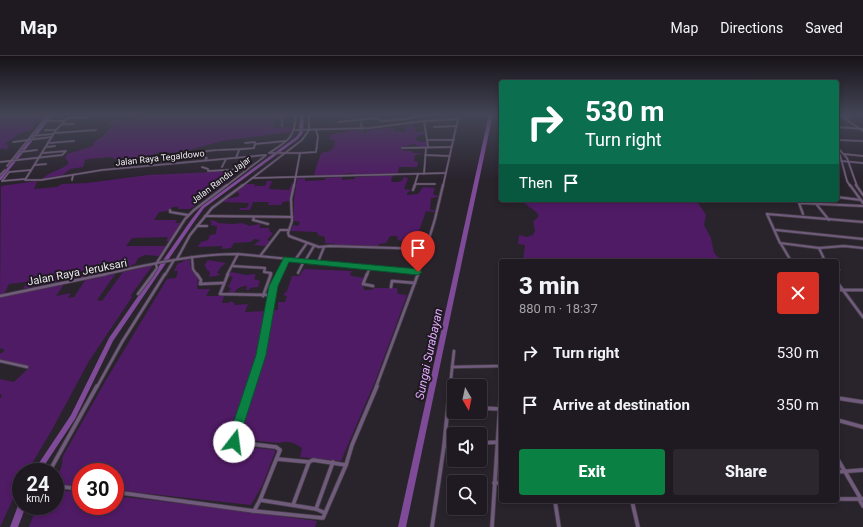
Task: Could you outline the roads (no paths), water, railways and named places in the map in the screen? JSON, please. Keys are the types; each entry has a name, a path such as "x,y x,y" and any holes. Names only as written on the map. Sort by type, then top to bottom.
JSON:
{"street":[{"path":"7,166 28,140 33,136 36,136"},
{"name":"Jalan Randu Jajar","path":"138,294 157,268 157,264 187,215 246,169 271,153 293,136"},
{"path":"54,463 122,342 190,235 219,201 300,142 304,136"},
{"path":"271,153 282,154 316,151 317,136"},
{"path":"424,174 427,147 426,136"},
{"path":"124,493 254,511 323,518 384,369 415,283 426,249 454,136"},
{"path":"13,142 52,137"},
{"path":"4,183 25,179 52,137"},
{"path":"427,140 453,140"},
{"path":"839,140 863,141"},
{"path":"245,143 255,142 255,144 272,141 287,141"},
{"path":"49,143 74,142"},
{"path":"191,152 190,156 195,157 205,154 206,151 254,148 255,144"},
{"path":"46,147 55,146"},
{"path":"402,148 452,147"},
{"path":"19,152 37,150"},
{"path":"0,162 62,155 66,150 42,153"},
{"path":"236,158 239,150"},
{"path":"839,150 850,162 853,179 863,195"},
{"path":"300,153 300,163 291,198 292,216 288,230 288,234 290,236 314,246 324,247 426,249"},
{"path":"205,154 205,157 208,158 205,160"},
{"path":"844,154 863,156"},
{"name":"Jalan Raya Tegaldowo","path":"25,179 36,180 101,170 266,155"},
{"path":"425,155 450,156"},
{"path":"839,157 844,161 863,163"},
{"path":"222,168 227,159"},
{"path":"844,161 848,184 862,201"},
{"path":"34,165 46,164"},
{"path":"202,167 208,169 208,171 246,169"},
{"path":"0,175 5,170"},
{"path":"25,179 2,182 9,172 31,170"},
{"path":"98,175 101,170"},
{"path":"251,178 445,173"},
{"path":"413,190 418,174"},
{"path":"72,180 73,175"},
{"path":"415,184 435,184"},
{"path":"839,197 862,201"},
{"path":"803,214 798,203 863,206"},
{"path":"817,205 829,220"},
{"path":"170,210 170,212 187,215"},
{"path":"790,259 780,243 767,214 863,222"},
{"path":"205,216 292,216"},
{"path":"254,217 253,220 268,224"},
{"path":"197,226 207,226"},
{"path":"260,256 280,230 288,230"},
{"path":"775,230 863,240"},
{"path":"403,248 404,240 412,240"},
{"path":"294,260 306,243"},
{"path":"780,243 819,248 844,246 863,248"},
{"path":"298,273 314,246"},
{"path":"318,262 324,247"},
{"path":"413,259 417,248"},
{"path":"819,248 823,259"},
{"name":"Jalan Raya Jeruksari","path":"0,296 175,260 216,254 238,254 418,272"},
{"path":"238,254 223,283 220,293 263,296 272,295"},
{"path":"192,257 193,269 200,280 200,284 223,283"},
{"path":"254,511 280,450 279,448 237,443 234,442 234,440 261,355 274,286 287,259"},
{"path":"232,266 266,268 264,272 271,273 263,296"},
{"path":"370,267 364,284 373,286"},
{"path":"391,287 392,282 415,283"},
{"path":"839,284 845,290 862,315"},
{"path":"839,290 863,290"},
{"path":"451,379 454,351"},
{"path":"0,361 27,367"},
{"path":"452,367 499,366"},
{"path":"839,398 863,402"},
{"path":"487,408 499,409"},
{"path":"432,527 447,417"},
{"path":"839,421 863,427"},
{"path":"487,443 499,442 494,483 492,527"},
{"path":"277,459 309,462 314,460 345,465"},
{"path":"839,461 861,499 863,506"},
{"path":"292,505 309,462"},
{"path":"316,509 335,463"},
{"path":"839,472 863,470"},
{"path":"494,483 499,483"},
{"path":"839,499 861,499"},
{"path":"258,503 292,505 316,509 325,513"},
{"path":"555,503 559,527"},
{"path":"632,503 638,527"}],"waterway":[{"path":"0,179 34,136"},
{"path":"42,463 73,417 111,340 192,221 203,207 299,136"},
{"name":"Sungai Surabayan","path":"402,527 486,136"},
{"path":"14,527 19,515"}]}
